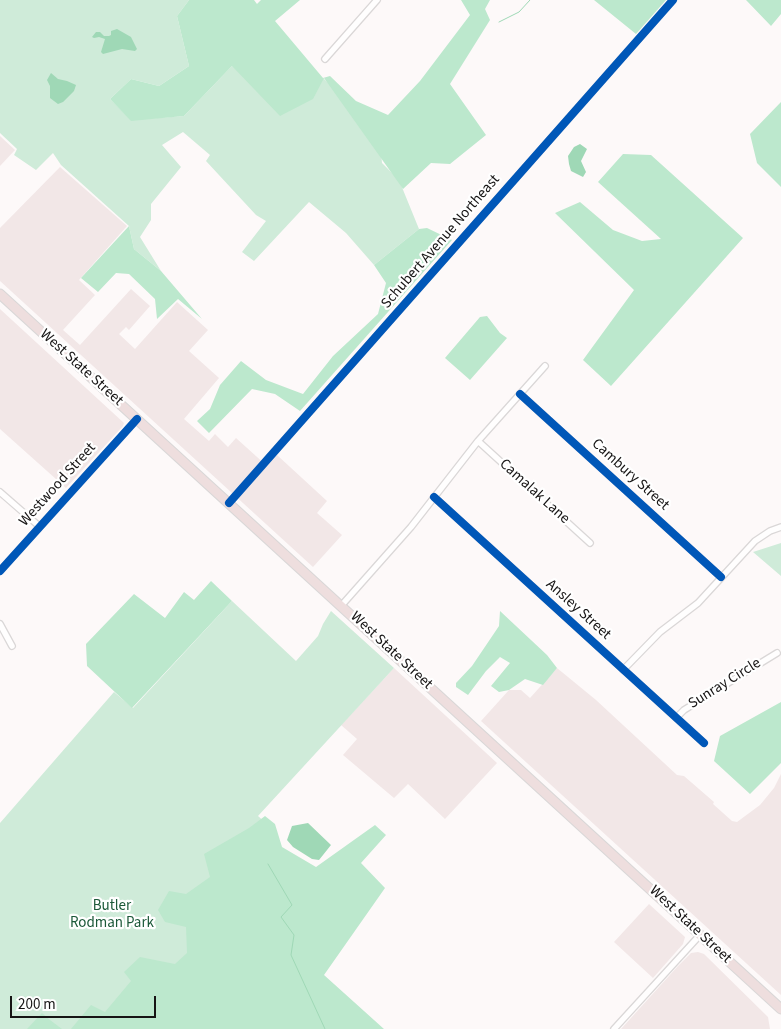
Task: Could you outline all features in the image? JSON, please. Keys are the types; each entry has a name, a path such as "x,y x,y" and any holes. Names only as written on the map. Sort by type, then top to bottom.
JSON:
{"highway":[{"name":"West State Street","path":"0,294 781,1009"}],"street":[{"path":"325,59 377,0"},
{"name":"Schubert Avenue Northeast","path":"229,503 673,0"},
{"path":"342,606 434,497 478,441 545,366"},
{"name":"Cambury Street","path":"520,394 721,577"},
{"name":"Westwood Street","path":"0,571 137,419"},
{"name":"Camalak Lane","path":"478,441 590,543"},
{"path":"0,492 39,526"},
{"name":"Ansley Street","path":"434,497 704,743"},
{"path":"623,670 660,632 692,608 758,539 770,531 781,527"},
{"path":"0,624 12,646"},
{"name":"Sunray Circle","path":"676,718 684,710 777,652"},
{"path":"614,1029 700,935"}],"shaded area":[{"path":"189,0 254,0 257,4 261,0 300,0 275,21 323,78 330,76 356,101 388,115 420,81 470,15 461,0 490,0 485,9 490,20 450,84 486,135 450,164 431,163 403,189 324,78 313,99 280,116 232,66 184,116 131,121 110,99 131,79 159,86 189,66 177,16"},
{"path":"594,0 666,0 636,34"},
{"path":"746,0 781,0 781,14 771,26"},
{"path":"117,29 131,37 137,49 135,51 122,49 103,54 101,52 105,39 92,37 96,32 109,36 111,31"},
{"path":"51,73 58,79 76,85 74,91 63,102 58,104 50,98 50,86 47,80"},
{"path":"781,102 781,187 757,163 750,134"},
{"path":"0,136 15,150 0,166"},
{"path":"580,144 587,149 581,161 586,172 583,177 571,171 568,156 574,147"},
{"path":"623,154 651,155 743,238 611,386 583,360 634,290 555,213 580,202 613,230 642,241 661,239 598,182"},
{"path":"60,167 127,226 79,280 95,295 63,330 80,345 131,289 150,306 129,330 126,327 119,334 135,349 177,302 208,330 189,351 219,378 184,419 209,441 215,434 228,447 236,438 267,466 277,455 327,501 317,513 342,535 313,567 0,281 0,228"},
{"path":"129,226 134,249 161,271 202,319 178,299 157,319 155,299 129,274 116,273 98,292 81,278"},
{"path":"427,228 452,240 300,411 275,394 252,389 209,433 197,421 210,409 220,385 241,361 266,380 303,394 333,356 378,314 386,283 374,265 419,229"},
{"path":"0,309 124,423 66,488 0,429"},
{"path":"487,316 500,333 507,338 470,380 445,358 480,317"},
{"path":"211,581 232,601 132,708 87,666 86,644 134,594 165,618 184,592 194,600"},
{"path":"500,611 547,655 557,668 543,685 525,679 509,690 499,692 491,686 510,663 500,657 486,671 468,695 456,687 456,683 472,666 499,626"},
{"path":"394,668 497,763 445,819 408,784 394,798 343,755 357,739 341,725"},
{"path":"557,668 596,700 677,775 684,776 714,802 713,804 732,821 737,822 760,805 774,788 781,774 781,995 481,721 509,690 521,690 530,698"},
{"path":"781,702 781,763 750,794 714,761 720,736"},
{"path":"265,816 275,824 282,847 316,867 375,825 386,835 361,863 385,888 324,975 384,1029 71,1029 91,1005 105,1012 131,981 124,972 140,957 175,964 187,953 186,927 165,922 158,910 169,891 186,894 210,877 204,854 249,828"},
{"path":"308,823 331,845 319,860 312,859 293,847 287,840 292,826"},
{"path":"649,904 685,937 683,944 653,978 614,942"},
{"path":"698,952 704,954 768,1017 770,1029 621,1029 691,953"},
{"path":"42,1013 50,1020 62,1029 27,1029"}],"green space":[{"path":"0,0 189,0 177,16 189,66 159,86 131,79 110,99 131,120 184,116 232,66 323,78 379,131 382,163 399,180 419,229 374,265 346,233 309,202 254,261 242,252 266,221 256,215 206,161 210,155 183,132 162,145 181,167 151,204 151,220 140,237 161,271 134,249 129,226 61,165 53,153 36,170 14,155 17,149 0,133"},
{"path":"781,543 781,576 753,552"},
{"name":"Butler Rodman Park","path":"232,601 296,661 318,636 331,611 394,668 258,816 276,832 258,1029 0,1029 0,823 114,692 133,708"}],"waterway":[{"path":"499,22 519,12 530,0"},
{"path":"268,864 292,905 281,917 294,935 291,955 325,1029"}],"cycle path":[{"path":"229,503 673,0"},
{"path":"520,394 721,577"},
{"path":"0,571 137,419"},
{"path":"434,497 704,743"}]}
